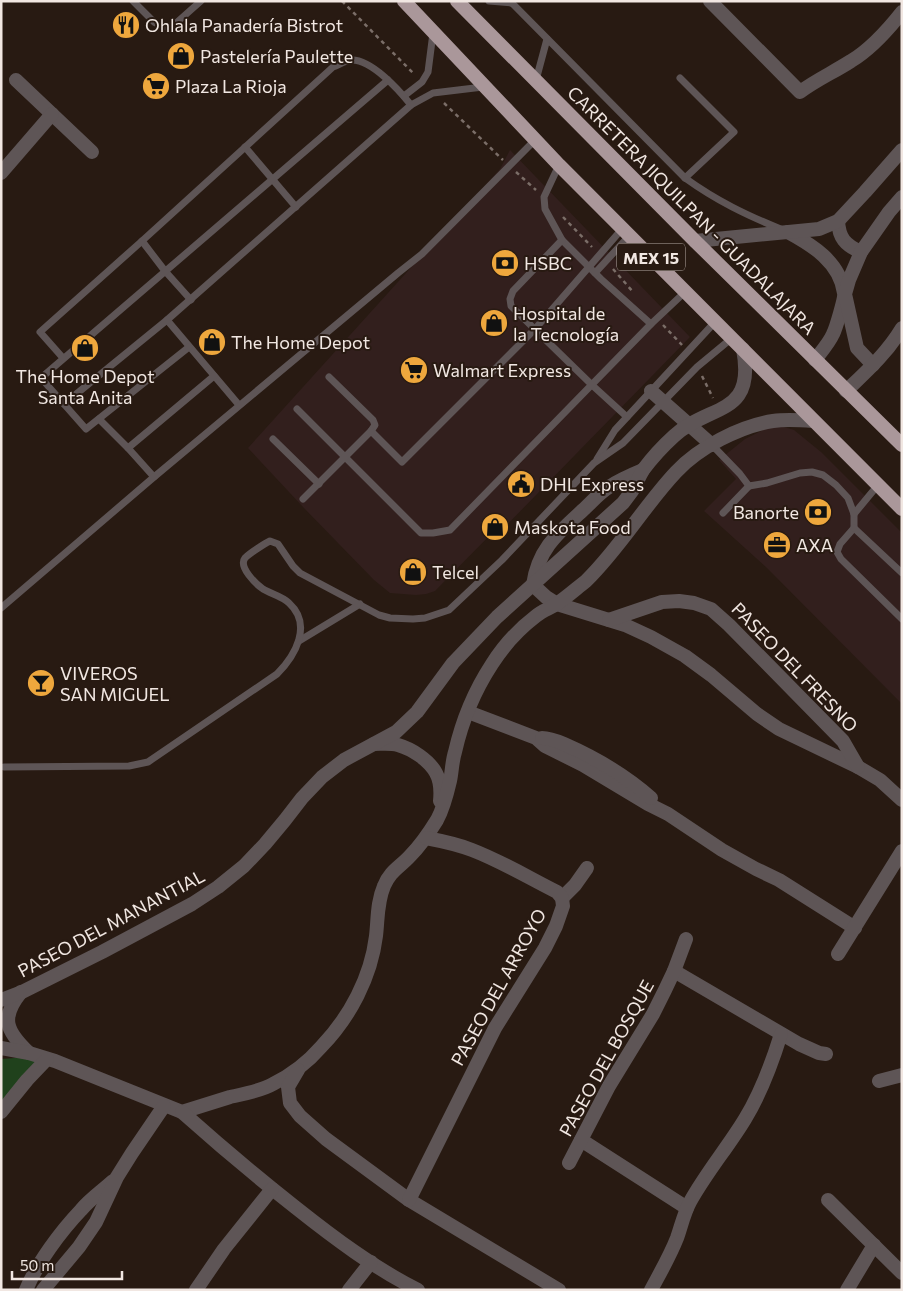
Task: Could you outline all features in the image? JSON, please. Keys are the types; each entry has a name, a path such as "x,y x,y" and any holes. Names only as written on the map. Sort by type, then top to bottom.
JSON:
{"highway":[{"name":"MEX 15","path":"404,1 559,165 902,509"},
{"name":"CARRETERA JIQUILPAN - GUADALAJARA","path":"457,1 695,241 902,445"}],"street":[{"path":"710,1 800,92 869,48 885,33 902,12"},
{"path":"16,80 92,152"},
{"path":"1,173 52,114"},
{"path":"695,241 819,229 838,221 902,150"},
{"path":"815,360 833,335 849,280 861,252 902,197"},
{"path":"838,221 838,231 843,240 852,248 861,252"},
{"path":"788,232 808,243 834,267 845,294 856,348 874,365"},
{"path":"846,391 874,365 902,328"},
{"name":"PASEO DEL MANANTIAL","path":"1,1000 22,992 102,952 192,904 218,887 244,866 322,777 344,760 396,732 417,712 452,663 497,617 622,503 643,470 675,435 688,424 720,410 738,396 745,378 743,349"},
{"path":"651,391 712,445"},
{"path":"182,1112 272,1085 299,1068 321,1048 342,1022 361,988 371,962 376,937 379,904 384,884 394,870 409,858 426,838 439,816 449,784 454,752 468,712 477,691 493,663 514,636 538,614 557,604 584,582 604,562 674,474 701,451 753,426 772,421 813,421"},
{"path":"533,585 537,563 547,546 562,529 608,488 626,477 643,470"},
{"name":"PASEO DEL FRESNO","path":"533,585 539,592 557,604 609,620 651,637 685,656 711,675 757,714 779,729 858,767 880,780 902,800"},
{"name":"PASEO DEL FRESNO","path":"609,620 662,602 679,601 694,603 711,609 736,631 844,741 858,767"},
{"path":"468,712 536,738 547,738 574,748 604,764 633,782 668,814 722,850 779,880 854,928"},
{"path":"373,744 396,744 413,751 427,762 436,773 442,790 439,816"},
{"name":"PASEO DEL ARROYO","path":"409,1200 495,1028 545,948 563,906 562,898 557,892 500,862 472,850 426,838"},
{"path":"838,954 902,851"},
{"path":"562,898 575,885 587,868"},
{"name":"PASEO DEL BOSQUE","path":"570,1163 609,1086 653,1014 674,971 686,939"},
{"name":"PASEO DEL BOSQUE","path":"674,971 781,1034 810,1049 826,1054"},
{"path":"22,992 12,1002 7,1017 9,1028 15,1040 29,1053"},
{"path":"651,1290 670,1255 683,1224 687,1208 695,1193 746,1118 766,1074 781,1034"},
{"path":"1,1048 29,1053 47,1059 182,1112 240,1163 342,1244 418,1290"},
{"path":"1,1112 47,1059"},
{"path":"299,1068 288,1087 290,1103 300,1116 326,1139 409,1200 559,1290"},
{"path":"880,1081 902,1075"},
{"path":"43,1290 79,1247 96,1222 117,1178 164,1106"},
{"path":"581,1140 687,1208"},
{"path":"26,1290 61,1232 82,1208 117,1178"},
{"path":"196,1290 224,1249 272,1189"},
{"path":"828,1200 902,1273"},
{"path":"847,1290 874,1245"},
{"path":"349,1290 371,1262"}],"lane":[{"path":"133,1 154,22 168,27 175,24 201,1"},
{"path":"490,1 511,2 685,178 708,194 740,212 788,232"},
{"path":"404,96 422,82 428,72 433,32"},
{"path":"536,80 547,39"},
{"path":"63,358 40,332 333,67 351,60 369,65 388,80 411,105"},
{"path":"680,78 734,132 685,178"},
{"path":"189,347 86,429 40,378 388,80"},
{"path":"64,404 191,300 411,105 433,92 484,87"},
{"path":"1,608 239,405 422,254 535,140"},
{"path":"245,147 296,207"},
{"path":"559,165 544,197 545,209 562,240 651,324"},
{"path":"371,431 402,462 534,329 588,266 626,232"},
{"path":"595,273 626,232"},
{"path":"562,240 513,291 510,299 511,306 627,417"},
{"path":"142,241 191,300"},
{"path":"298,409 421,533 450,530 651,324 685,292"},
{"path":"167,320 239,405"},
{"path":"594,464 615,430 715,322"},
{"path":"4,767 129,766 148,762 270,680 290,659 301,632 296,612 290,604 260,587 246,572 243,564 245,558 269,541 274,541 278,544 300,573 379,614 390,618 425,618 449,610 502,560 594,464 623,443 697,367 732,338"},
{"path":"128,448 214,376"},
{"path":"303,499 346,457 375,425 374,420 329,377"},
{"path":"99,419 154,477"},
{"path":"273,439 319,484"},
{"path":"712,445 749,486"},
{"path":"724,514 749,486 767,483 800,473 812,472 823,475 848,498 854,514 854,528 840,544 838,552 841,559 902,618"},
{"path":"854,514 878,485"},
{"path":"854,528 902,573"},
{"path":"298,641 360,604"}],"path":[{"path":"342,1 397,58"},
{"path":"697,367 720,410"}],"shaded area":[{"path":"510,150 690,337 500,532 496,529 435,591 416,595 390,593 374,580 248,448 500,169"},
{"path":"781,426 794,430 821,452 902,533 902,704 766,567 704,511 736,479 719,460 745,439 767,428"}],"green space":[{"path":"28,1057 39,1063 1,1105 1,1059"}],"place":[{"name":"Ohlala Panadería Bistrot","path":"126,25"},
{"name":"Pastelería Paulette","path":"181,56"},
{"name":"Plaza La Rioja","path":"156,86"},
{"name":"HSBC","path":"505,263"},
{"name":"Hospital de la Tecnología","path":"494,323"},
{"name":"The Home Depot","path":"212,342"},
{"name":"The Home Depot Santa Anita","path":"85,348"},
{"name":"Walmart Express","path":"414,370"},
{"name":"DHL Express","path":"521,484"},
{"name":"Banorte","path":"818,512"},
{"name":"Maskota Food","path":"495,527"},
{"name":"AXA","path":"777,545"},
{"name":"Telcel","path":"413,572"},
{"name":"VIVEROS SAN MIGUEL","path":"41,683"}]}
